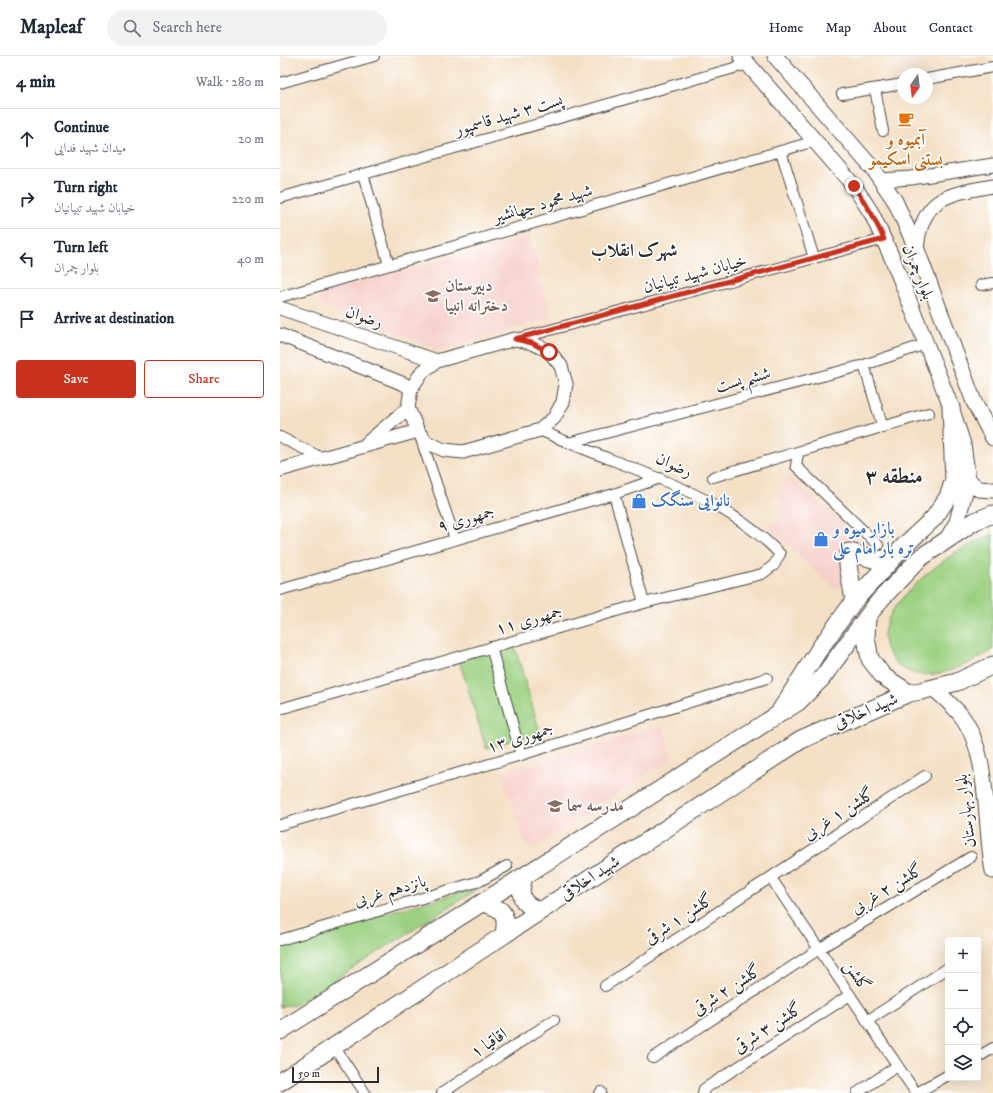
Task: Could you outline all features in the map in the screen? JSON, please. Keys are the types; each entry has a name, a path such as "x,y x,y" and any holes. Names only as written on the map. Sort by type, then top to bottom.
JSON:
{"main road":[{"name":"بلوار چمران","path":"776,56 881,180 895,201 917,250 974,402 993,438"},
{"name":"بلوار چمران","path":"744,60 854,186 872,214 884,239 951,407 963,444 968,480 957,522 947,539"},
{"path":"775,719 820,648 854,601 894,557 934,518 948,497 954,480 951,407"},
{"path":"968,480 979,489 993,490"},
{"path":"280,1031 775,719 798,702 822,678 880,600 920,558 975,521 993,514"},
{"path":"854,601 848,565 849,552 877,560 894,557"},
{"path":"867,617 866,638 870,659 883,676 909,693"},
{"name":"شهید اخلاقی","path":"280,1082 335,1048 504,934 801,740 909,693 956,682 993,665"},
{"name":"بلوار بهارستان","path":"933,688 960,714 975,744 984,783 993,871"},
{"path":"524,877 521,888 522,898 528,906 540,911"},
{"path":"483,903 495,907 504,914 506,924 504,934"}],"street":[{"path":"280,83 374,56"},
{"name":"پست ۳ شهید قاسمپور","path":"280,198 744,60"},
{"path":"933,78 993,67"},
{"path":"842,94 897,85"},
{"path":"875,89 883,131"},
{"name":"شهید محمود جهانشیر","path":"280,297 815,141"},
{"path":"781,151 814,258"},
{"path":"881,180 911,178 993,165"},
{"path":"363,174 389,265"},
{"path":"917,250 919,230 928,212 943,198 962,191 993,186"},
{"name":"خیابان شهید تبیانیان","path":"515,339 884,239"},
{"path":"981,285 993,283"},
{"name":"رضوان","path":"280,308 437,361"},
{"path":"280,335 404,384 411,389"},
{"path":"418,431 426,442 444,450 463,452 540,430 554,418 563,402 566,384 561,366 549,352 532,343 515,339 437,361 422,372 411,389 408,408 418,431 455,539"},
{"name":"ششم پست","path":"568,443 864,365 926,344"},
{"path":"864,365 883,428"},
{"path":"364,446 408,408"},
{"path":"714,477 883,428 929,413"},
{"name":"رضوان","path":"540,430 568,443 660,478 714,504 764,537 780,554"},
{"path":"280,470 418,431"},
{"path":"280,437 322,458"},
{"path":"798,453 796,466 878,545"},
{"name":"جمهوری ۹","path":"280,590 614,494 660,478"},
{"path":"614,494 644,603"},
{"name":"جمهوری ۱۱","path":"280,709 644,603 762,574 774,565 780,554"},
{"path":"491,647 521,755"},
{"name":"جمهوری ۱۳","path":"280,825 521,755 767,678"},
{"name":"گلشن ۱ غربی","path":"771,878 925,776"},
{"name":"گلشن ۲ غربی","path":"819,949 971,857"},
{"name":"پانزدهم غربی","path":"280,940 480,881 507,866"},
{"name":"گلشن","path":"771,878 916,1093"},
{"name":"گلشن ۱ شرقی","path":"605,986 771,878"},
{"name":"گلشن ۲ شرقی","path":"653,1058 819,949"},
{"path":"867,1021 945,970"},
{"name":"گلشن ۳ شرقی","path":"703,1091 850,995"},
{"path":"280,1023 309,1012"},
{"name":"اقاقیا ۱","path":"442,1093 554,1020"},
{"path":"335,1048 365,1093"},
{"path":"981,1055 993,1048"},
{"path":"857,1093 897,1066"},
{"path":"916,1093 945,1077"}],"shaded area":[{"name":"دبیرستان دخترانه انبیا","path":"529,236 552,317 441,351 321,305 318,299 321,293"},
{"name":"بازار میوه و تره بار امام علی","path":"791,479 877,552 836,591 767,525 781,518 780,485"},
{"name":"مدرسه سما","path":"663,726 672,758 531,850 524,841 501,772"}],"green space":[{"path":"993,534 993,650 955,669 941,673 927,675 914,673 902,667 888,653 884,640 885,626 892,612 909,590 932,570 965,547"},
{"path":"514,644 540,732 486,748 459,660"},
{"path":"479,888 295,1005 280,1007 280,941"}],"place":[{"name":"آبمیوه و بستنی اسکیمو","path":"906,119"},
{"name":"دبیرستان دخترانه انبیا","path":"433,296"},
{"name":"نانوایی سنگک","path":"639,501"},
{"name":"بازار میوه و تره بار امام علی","path":"821,539"},
{"name":"مدرسه سما","path":"555,806"}],"district":[{"name":"شهرک انقلاب","path":"634,251"},
{"name":"منطقه ۳","path":"894,477"}],"route":[{"path":"549,352 532,343 515,339 884,239 872,214 854,186"}]}
